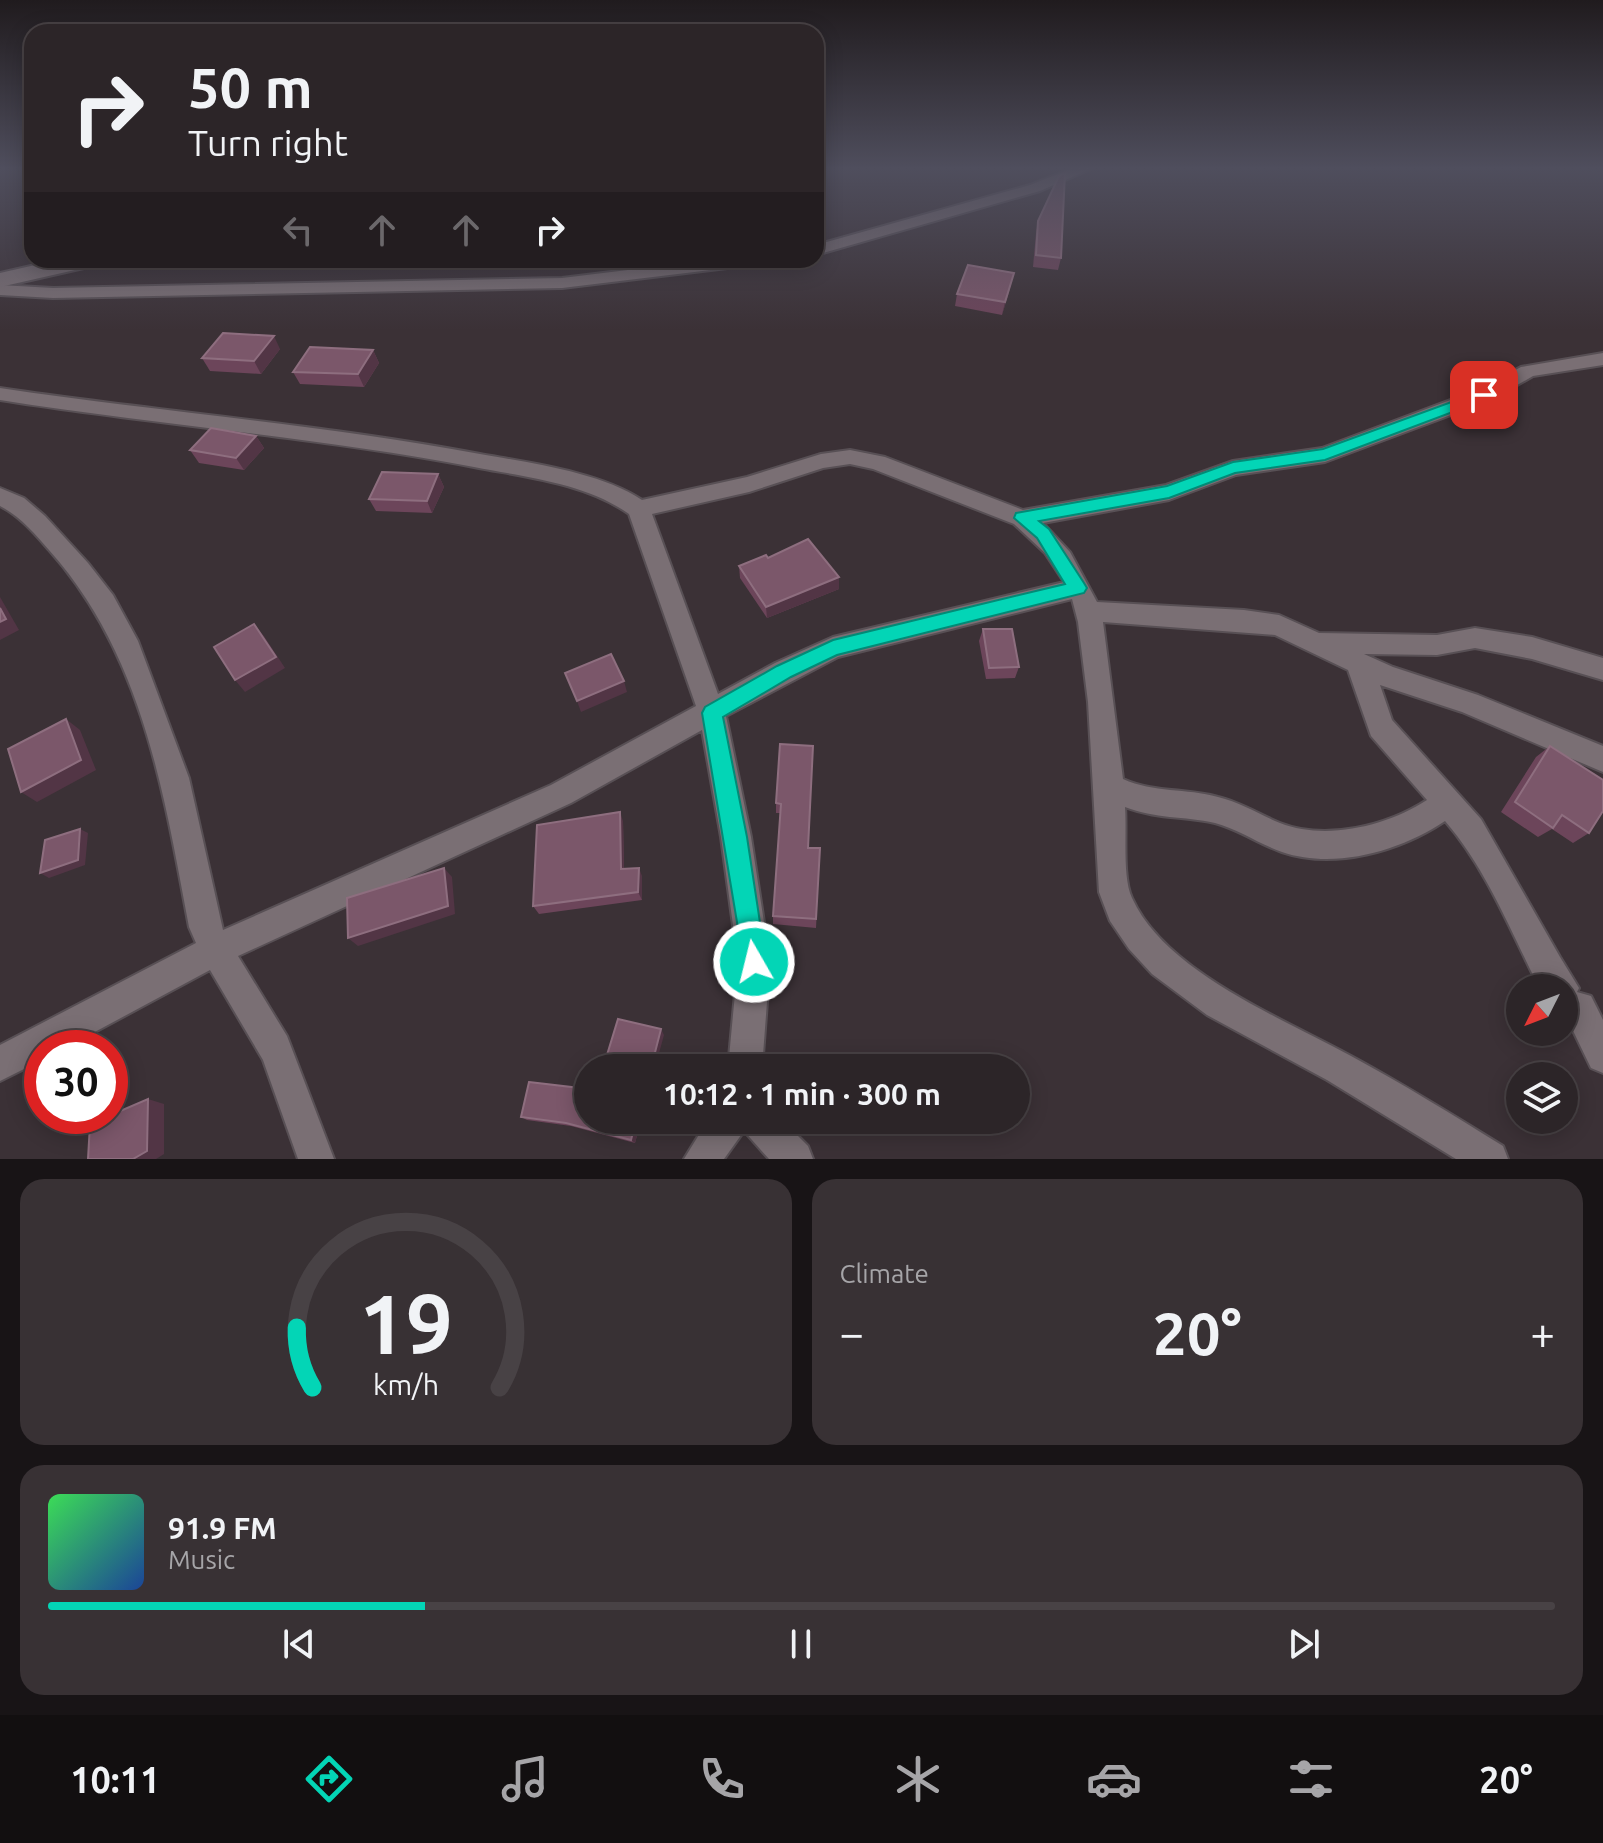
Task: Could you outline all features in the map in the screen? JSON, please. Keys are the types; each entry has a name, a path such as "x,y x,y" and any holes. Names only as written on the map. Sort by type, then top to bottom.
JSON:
{"street":[{"path":"824,248 915,222"},
{"path":"0,280 53,268"},
{"path":"0,290 53,293 562,283 686,268"},
{"path":"1022,518 1169,492 1233,468 1325,455 1484,395 1528,371 1603,359"},
{"path":"0,394 103,410 308,432 405,447 526,470 594,487 620,496 639,509 712,713 736,837 754,962 746,1054"},
{"path":"639,509 749,484 821,461 850,457 877,462 1022,518 1050,542 1083,599 1099,677 1114,852 1111,878 1120,908 1141,940 1178,975 1241,1015 1339,1068 1490,1159"},
{"path":"0,496 16,504 37,522 80,569 104,602 129,648 175,778 196,894 215,950 244,991 269,1035 304,1119 316,1159"},
{"path":"0,1064 215,950 371,877 537,805 712,713 784,671 833,648 1083,599 1279,625 1386,676 1469,703 1603,759"},
{"path":"1319,642 1437,645 1475,638 1532,648 1603,669"},
{"path":"1359,663 1381,727 1479,842 1552,974"},
{"path":"1109,787 1157,804 1198,806 1221,811 1287,839 1313,844 1339,845 1366,839 1426,819 1448,802"},
{"path":"1578,1004 1603,1056"},
{"path":"702,1159 720,1134"},
{"path":"771,1134 795,1159"}],"building":[{"path":"1038,222 1063,222 1061,258 1036,255"},
{"path":"968,265 1014,273 1005,302 957,294"},
{"path":"223,333 274,336 254,361 202,358"},
{"path":"310,347 373,350 358,374 293,372"},
{"path":"211,428 256,436 236,458 190,450"},
{"path":"382,472 438,474 427,501 369,499"},
{"path":"808,539 839,577 766,607 739,566 766,555 768,558"},
{"path":"0,608 6,619 0,622"},
{"path":"254,624 276,657 235,680 214,647"},
{"path":"983,629 1012,629 1019,667 989,668"},
{"path":"611,654 624,681 577,701 565,673"},
{"path":"66,719 81,760 21,792 8,749"},
{"path":"780,744 813,746 808,848 820,848 816,919 773,916 781,804 776,803"},
{"path":"1550,746 1603,780 1603,811 1589,833 1562,815 1553,828 1515,802"},
{"path":"620,812 621,869 639,868 638,892 533,906 537,825"},
{"path":"80,829 78,860 40,873 45,840"},
{"path":"444,868 448,906 348,938 347,898"},
{"path":"618,1019 661,1029 655,1054 607,1054"},
{"path":"529,1082 574,1087 574,1125 521,1117"},
{"path":"148,1099 147,1151 133,1159 88,1159 89,1134 128,1134 128,1108"},
{"path":"608,1134 632,1134 631,1140"}],"route":[{"path":"754,962 736,837 712,713 784,671 833,648 1078,588 1043,533 1022,518 1169,492 1233,468 1325,455 1484,395"}]}
